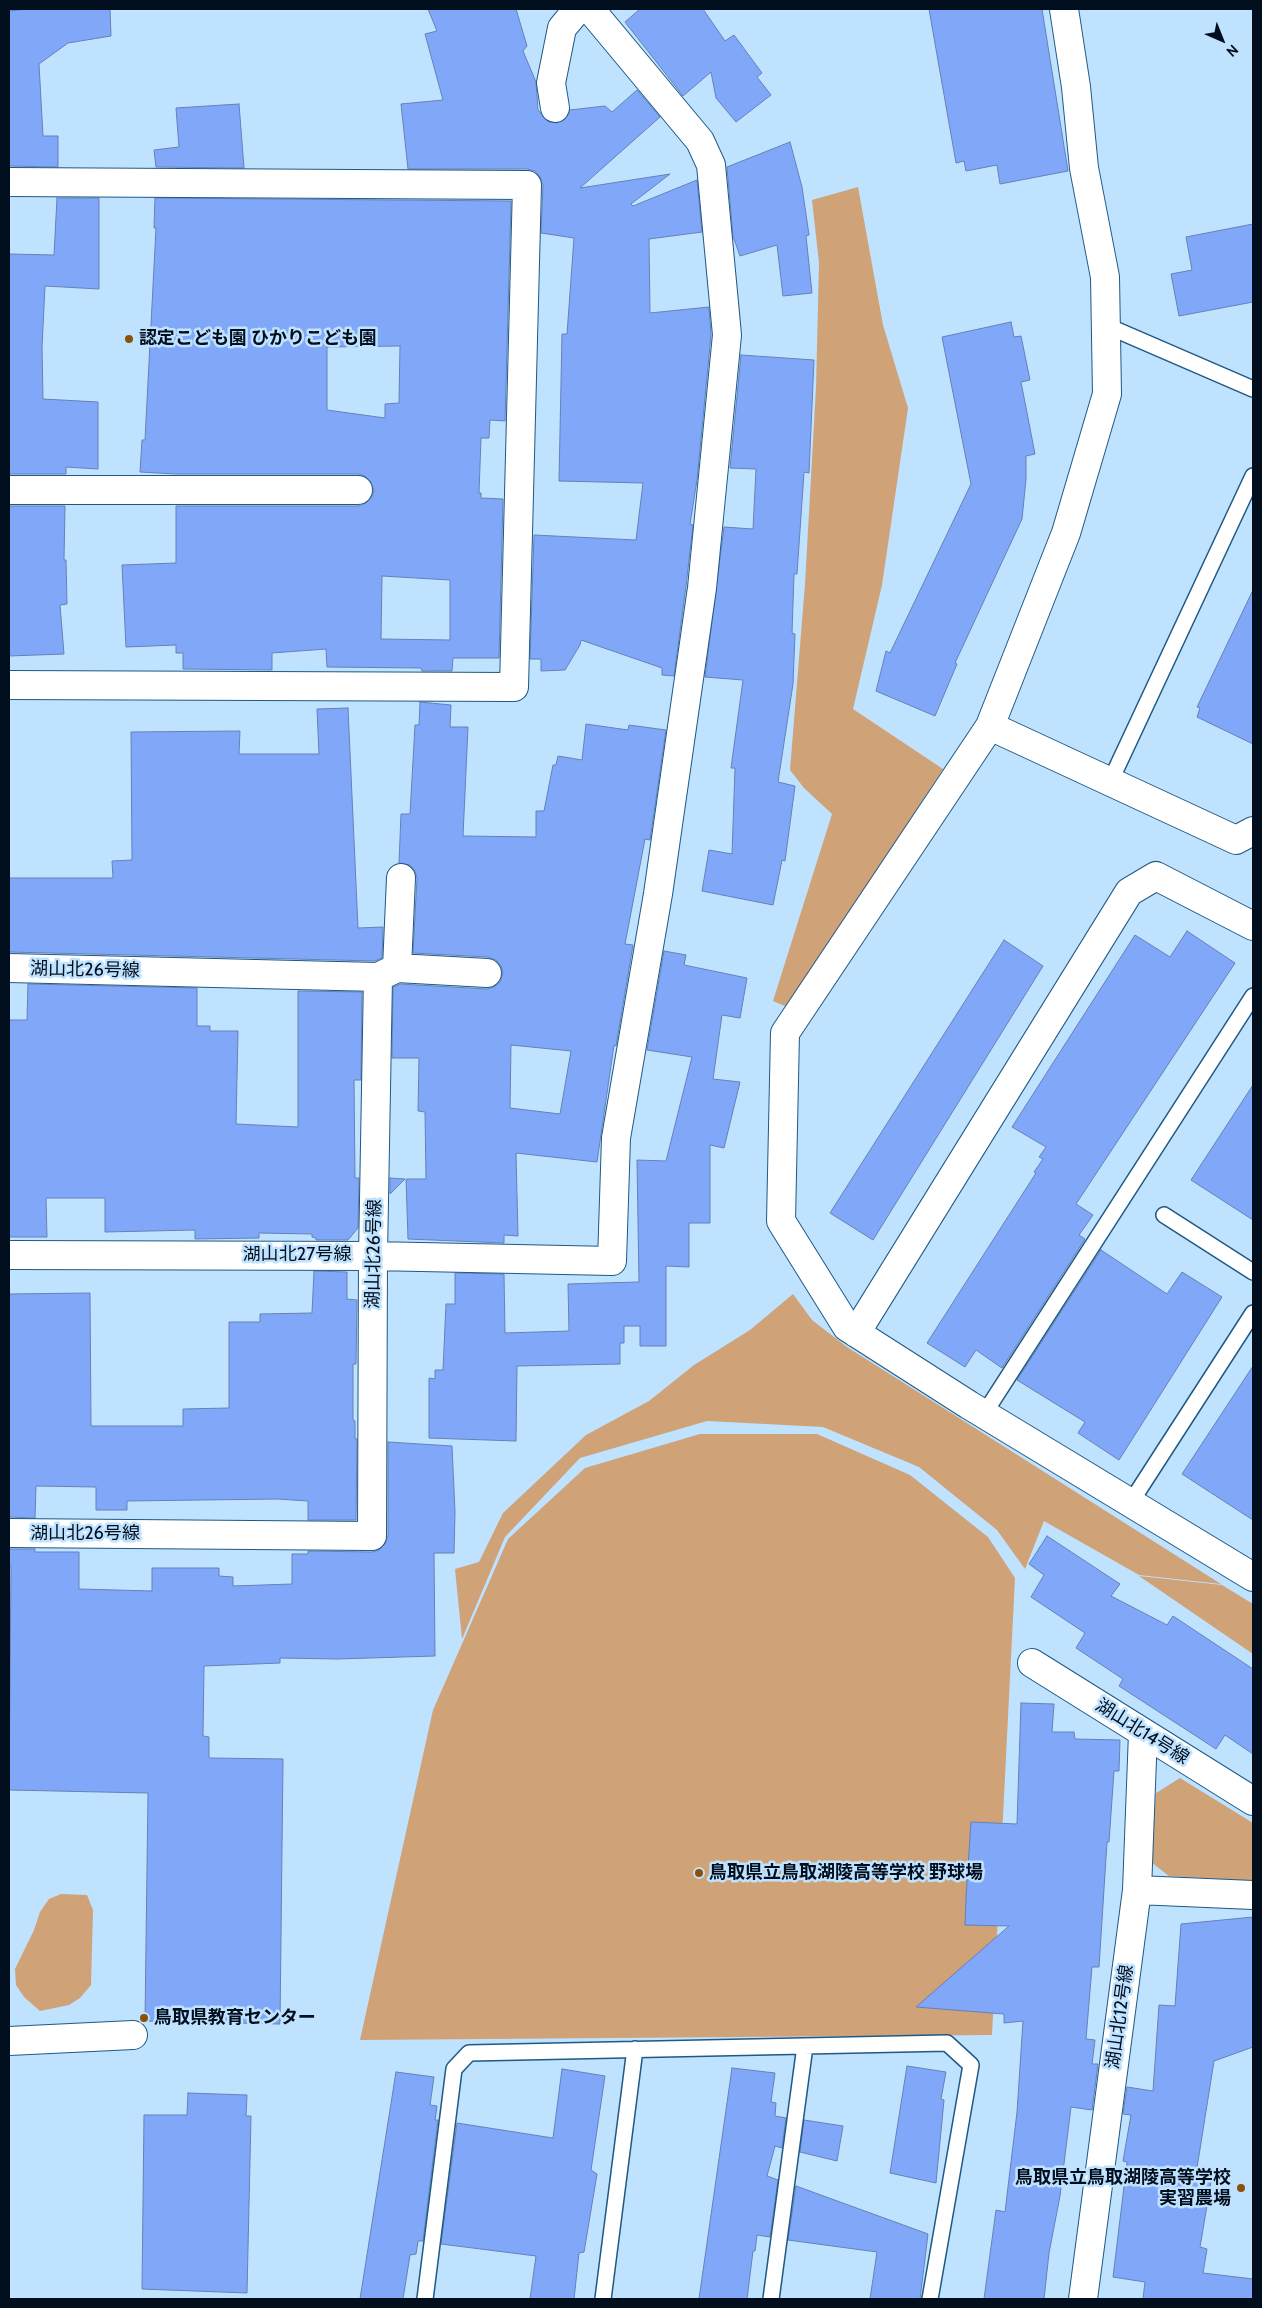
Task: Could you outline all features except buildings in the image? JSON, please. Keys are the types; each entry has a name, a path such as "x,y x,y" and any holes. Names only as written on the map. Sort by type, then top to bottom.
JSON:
{"street":[{"path":"554,108 550,83 562,28 578,9"},
{"name":"湖山北27号線","path":"9,1254 373,1256 612,1261 616,1138 658,894 702,588 727,335 711,165 700,141 590,9"},
{"path":"1064,9 1076,87 1084,168 1105,277 1107,394 1066,533 990,726 785,1032 781,1221 846,1327 984,1414 1253,1577"},
{"path":"9,182 527,185 514,687 9,685"},
{"path":"9,490 358,490"},
{"path":"990,726 1236,840 1253,831"},
{"path":"856,1333 1129,892 1156,876 1253,926"},
{"path":"401,878 388,972 487,973"},
{"name":"湖山北26号線","path":"9,968 388,972 373,1256 372,1536 9,1533"},
{"name":"湖山北14号線","path":"1032,1663 1253,1801"},
{"name":"湖山北12号線","path":"1082,2299 1137,1890 1143,1732"},
{"path":"1137,1890 1253,1895"},
{"path":"9,2041 133,2035"}],"lane":[{"path":"1105,325 1253,390"},
{"path":"1110,782 1253,476"},
{"path":"984,1414 1253,996"},
{"path":"1164,1215 1253,1272"},
{"path":"1132,1502 1253,1313"},
{"path":"425,2299 454,2069 469,2053 947,2044 971,2064 930,2299"},
{"path":"771,2299 805,2046"},
{"path":"603,2299 636,2049"}],"shaded area":[{"path":"858,187 883,325 908,408 882,585 853,709 943,769 787,1007 773,1001 832,814 804,788 790,770 805,584 816,388 819,263 812,200"},
{"path":"793,1294 812,1320 847,1347 1221,1584 1139,1575 1044,1521 1025,1569 997,1530 919,1467 823,1427 707,1421 580,1458 505,1537 462,1639 455,1569 479,1562 503,1513 586,1435 649,1401 694,1365 750,1330"},
{"name":"鳥取県立鳥取湖陵高等学校 野球場","path":"700,1434 817,1434 910,1475 988,1537 1015,1578 992,2035 360,2040 433,1710 508,1539 585,1468"},
{"path":"1139,1576 1222,1585 1253,1604 1253,1654"},
{"path":"1180,1778 1253,1823 1253,1881 1169,1876 1151,1862 1156,1793"},
{"path":"61,1894 87,1895 93,1910 91,1985 80,1998 69,2005 40,2011 24,1997 16,1985 15,1969 34,1930 40,1912 49,1899"}],"place":[{"name":"認定こども園 ひかりこども園","path":"129,339"},
{"name":"鳥取県立鳥取湖陵高等学校 野球場","path":"699,1873"},
{"name":"鳥取県教育センター","path":"144,2018"},
{"name":"鳥取県立鳥取湖陵高等学校 実習農場","path":"1241,2188"}]}
